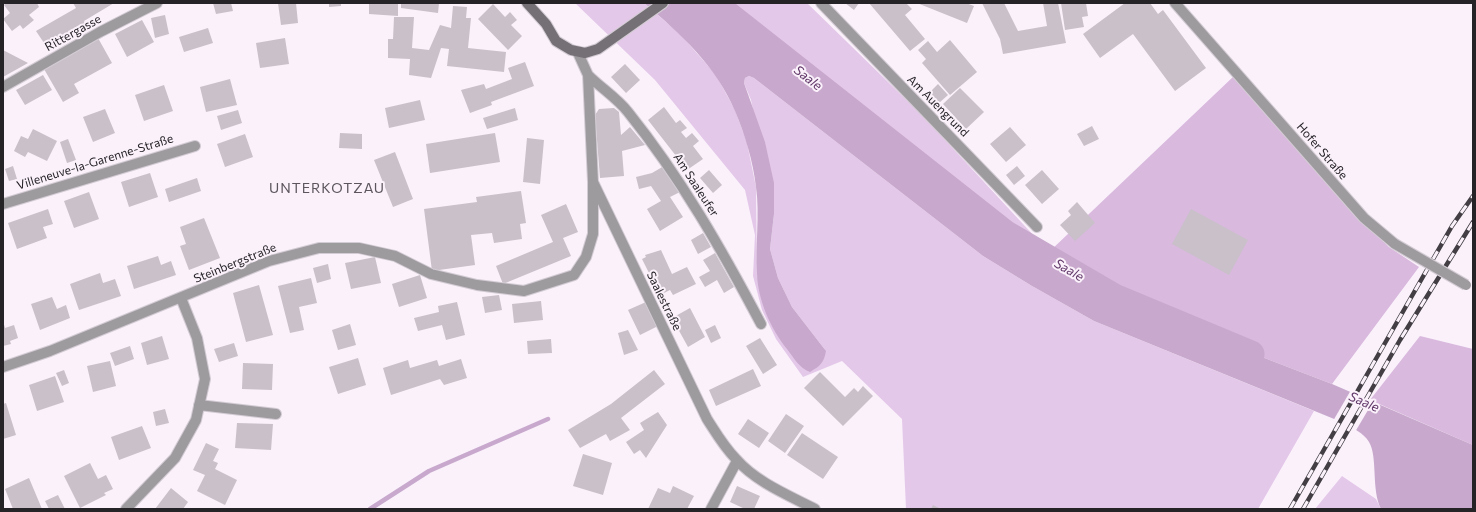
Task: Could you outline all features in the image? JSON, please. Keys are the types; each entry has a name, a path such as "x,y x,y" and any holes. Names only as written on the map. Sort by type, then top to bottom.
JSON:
{"street":[{"name":"Rittergasse","path":"3,87 100,32 157,3"},
{"path":"527,3 546,24 556,40 563,46 578,53 592,52 613,39 663,3"},
{"name":"Am Auengrund","path":"821,3 1037,227"},
{"name":"Hofer Straße","path":"1175,3 1364,218 1396,244 1470,286"},
{"name":"Saalestraße","path":"578,53 588,75 593,182 707,419 722,444 737,461 755,476 782,493 815,509"},
{"name":"Am Saaleufer","path":"588,75 628,111 677,177 722,251 762,324"},
{"name":"Villeneuve-la-Garenne-Straße","path":"3,204 195,146"},
{"name":"Steinbergstraße","path":"3,367 50,352 269,261 319,248 359,248 395,256 431,274 477,285 524,292 574,275 586,257 593,234 593,182"},
{"path":"126,509 175,458 196,420 205,379 197,338 181,298"},
{"path":"199,405 276,414"},
{"path":"711,509 737,461"}],"shaded area":[{"path":"575,3 644,3 681,35 716,75 735,110 747,143 756,187 757,276 826,351 792,307 778,278 770,249 774,214 751,100 744,83 745,78 749,76 754,78 983,256 1032,286 1094,321 1314,411 1258,509 906,509 902,419 842,361 803,377 776,339 762,310 753,276 755,235 745,190 655,80"},
{"path":"713,3 807,3 920,113 1049,252 1184,327 1108,296 1039,259 988,224"},
{"path":"1234,76 1352,211 1389,247 1419,267 1332,384 1184,327 1049,252"},
{"path":"1420,336 1473,349 1473,445 1370,400"},
{"path":"1342,476 1376,499 1381,509 1315,509"}],"water":[{"path":"644,3 713,3 988,224 1039,259 1108,296 1332,384 1473,445 1473,509 1381,509 1376,492 1372,448 1367,439 1358,431 1344,423 1094,321 1032,286 983,256 754,78 749,76 745,78 744,83 765,142 774,183 774,214 770,249 778,278 792,307 826,351 823,361 819,366 810,372 806,370 797,362 776,333 766,314 760,294 757,263 758,208 756,187 748,148 735,111 708,65 684,39"}],"pier":[{"path":"1351,390 1374,400 1355,432 1333,421"}],"building":[{"path":"6,3 37,3 39,7 29,15 34,20 23,29 20,25 12,31 3,19 10,13 4,5"},
{"path":"73,3 114,3 84,21 87,27 48,49 36,31 76,8"},
{"path":"213,3 231,3 233,11 216,14"},
{"path":"278,3 296,3 298,23 281,25"},
{"path":"329,3 341,3 341,6 329,7"},
{"path":"369,3 398,3 398,16 369,14"},
{"path":"401,3 439,3 438,13 401,8"},
{"path":"845,3 859,3 854,10"},
{"path":"869,3 906,3 912,9 905,15 925,39 910,51"},
{"path":"917,3 966,3 974,6 967,23"},
{"path":"982,3 1004,3 1018,31 1047,26 1043,3 1058,3 1066,43 1003,54 1000,39"},
{"path":"1061,3 1086,3 1088,16 1082,17 1084,27 1065,30"},
{"path":"1125,3 1150,3 1158,14 1163,10 1206,68 1175,91 1133,34 1100,58 1083,34"},
{"path":"493,4 505,17 510,12 517,20 511,25 522,36 508,50 478,19"},
{"path":"453,6 467,7 466,18 471,18 468,48 506,52 504,72 447,66 449,49 441,48 431,78 409,75 410,59 388,58 388,39 393,39 394,17 414,17 412,48 429,50 440,25 451,28"},
{"path":"165,15 169,34 155,38 151,18"},
{"path":"142,20 154,42 127,57 115,34"},
{"path":"208,28 213,43 184,52 179,37"},
{"path":"98,38 112,63 74,84 79,93 63,102 44,69"},
{"path":"285,38 289,64 260,68 256,43"},
{"path":"950,40 977,72 950,95 922,63 926,59 918,50 928,41 937,52"},
{"path":"3,50 28,63 3,77"},
{"path":"525,62 534,86 491,102 492,105 470,113 461,90 484,84 486,89 512,79 508,68"},
{"path":"625,64 640,80 626,93 611,77"},
{"path":"43,75 52,90 25,105 16,90"},
{"path":"230,79 237,105 206,112 200,87"},
{"path":"938,84 948,95 939,103 929,93"},
{"path":"164,85 173,111 144,121 135,95"},
{"path":"960,88 984,112 966,129 943,104"},
{"path":"420,100 425,120 389,128 385,108"},
{"path":"664,107 676,123 680,120 687,128 681,132 686,138 692,133 699,141 693,146 703,159 687,170 648,120"},
{"path":"515,108 518,120 487,129 483,118"},
{"path":"614,108 619,112 621,135 630,127 645,145 622,151 624,176 600,178 595,115 599,109"},
{"path":"105,109 115,133 93,142 83,117"},
{"path":"238,110 242,123 221,130 217,116"},
{"path":"1092,126 1099,139 1084,146 1077,134"},
{"path":"1010,127 1026,145 1006,162 990,144"},
{"path":"33,129 57,141 47,161 28,152 25,157 14,151 21,136 28,139"},
{"path":"340,133 362,134 362,149 339,148"},
{"path":"495,133 500,162 430,173 426,144"},
{"path":"245,134 253,157 225,167 217,144"},
{"path":"527,138 544,140 540,184 523,182"},
{"path":"68,139 76,160 67,163 60,142"},
{"path":"395,152 413,199 393,207 374,160"},
{"path":"13,166 17,179 9,181 5,169"},
{"path":"664,166 680,192 670,197 683,217 660,231 647,209 661,201 651,186 639,189 636,177 652,173"},
{"path":"1017,166 1025,176 1014,185 1006,175"},
{"path":"709,170 722,185 713,193 700,178"},
{"path":"1042,170 1059,189 1042,204 1025,185"},
{"path":"150,173 158,197 129,207 121,182"},
{"path":"197,178 201,191 169,202 165,189"},
{"path":"521,191 526,223 520,224 522,239 494,243 492,233 471,235 475,265 432,271 424,209 477,202 476,197"},
{"path":"89,192 99,219 74,228 64,201"},
{"path":"1077,202 1095,223 1075,241 1060,225 1071,215 1068,211"},
{"path":"566,204 578,232 563,238 571,256 503,284 496,266 553,242 541,215"},
{"path":"48,209 53,224 43,227 47,238 17,249 8,223"},
{"path":"1191,209 1248,240 1229,275 1172,244"},
{"path":"204,218 220,258 189,270 180,246 186,244 180,227"},
{"path":"703,233 711,247 698,254 691,240"},
{"path":"661,250 672,274 687,267 696,284 673,295 670,290 660,295 642,259 646,257 645,255"},
{"path":"715,253 734,287 724,293 717,280 705,287 699,277 710,271 703,260"},
{"path":"158,256 161,265 171,261 176,275 134,289 127,266"},
{"path":"375,257 381,283 351,289 345,263"},
{"path":"328,264 331,279 317,283 313,268"},
{"path":"100,273 103,283 115,279 121,296 79,310 70,284"},
{"path":"420,275 427,298 399,307 392,284"},
{"path":"311,278 317,303 299,307 304,330 290,333 278,286"},
{"path":"259,285 273,335 246,342 233,293"},
{"path":"499,295 502,310 485,313 482,297"},
{"path":"52,297 57,309 66,305 70,318 40,330 31,304"},
{"path":"541,301 543,320 514,323 512,304"},
{"path":"457,302 465,335 446,340 442,325 418,331 414,318 439,312 438,306"},
{"path":"646,302 658,326 640,335 628,310"},
{"path":"690,308 705,337 688,347 672,318"},
{"path":"3,321 5,328 14,325 18,338 10,341 11,344 3,346"},
{"path":"350,324 356,345 338,350 332,330"},
{"path":"715,325 721,338 711,343 705,330"},
{"path":"628,330 638,350 624,355 618,333"},
{"path":"162,336 169,359 147,365 141,343"},
{"path":"760,338 777,365 763,374 746,346"},
{"path":"551,339 552,353 528,354 527,341"},
{"path":"234,343 238,356 219,362 214,349"},
{"path":"130,346 134,359 115,366 110,353"},
{"path":"358,358 366,385 338,394 329,367"},
{"path":"461,359 467,378 444,385 440,379 391,395 383,368 408,360 410,368 437,360 439,366"},
{"path":"110,361 116,386 93,392 87,366"},
{"path":"243,363 273,364 272,390 242,389"},
{"path":"753,369 761,386 716,406 709,390"},
{"path":"64,370 69,383 62,386 56,373"},
{"path":"654,370 665,384 621,418 630,430 610,441 606,434 580,448 568,430 611,404"},
{"path":"820,372 845,397 854,388 858,392 863,386 873,396 843,426 804,388"},
{"path":"55,376 64,402 37,411 29,385"},
{"path":"6,403 16,435 3,439 3,404"},
{"path":"165,409 169,423 156,426 153,412"},
{"path":"658,412 667,425 646,458 640,450 634,454 626,442 644,430 640,423"},
{"path":"786,414 804,426 785,453 768,441"},
{"path":"748,419 769,433 759,448 738,434"},
{"path":"237,423 273,424 271,450 235,448"},
{"path":"142,426 151,448 119,460 111,437"},
{"path":"802,433 838,457 823,479 787,455"},
{"path":"206,443 219,449 213,461 218,463 215,469 237,480 225,505 197,491 205,475 193,470"},
{"path":"583,454 612,463 603,495 573,486"},
{"path":"90,463 98,479 106,475 113,489 104,493 106,495 80,508 64,476"},
{"path":"29,478 42,509 13,509 5,489"},
{"path":"673,486 694,496 687,509 648,509 658,488 670,493"},
{"path":"737,486 760,496 754,509 745,509 730,502"},
{"path":"171,488 188,502 183,509 155,509"},
{"path":"58,495 65,509 49,509 45,501"},
{"path":"933,505 941,509 931,509"}],"waterway":[{"name":"Saale","path":"713,3 1006,234 1114,297 1251,354"},
{"path":"370,509 429,471 548,419"}],"railway":[{"path":"1290,509 1452,226 1473,196"},
{"path":"1303,509 1400,340 1473,222"}],"district":[{"name":"UNTERKOTZAU","path":"327,188"}]}
